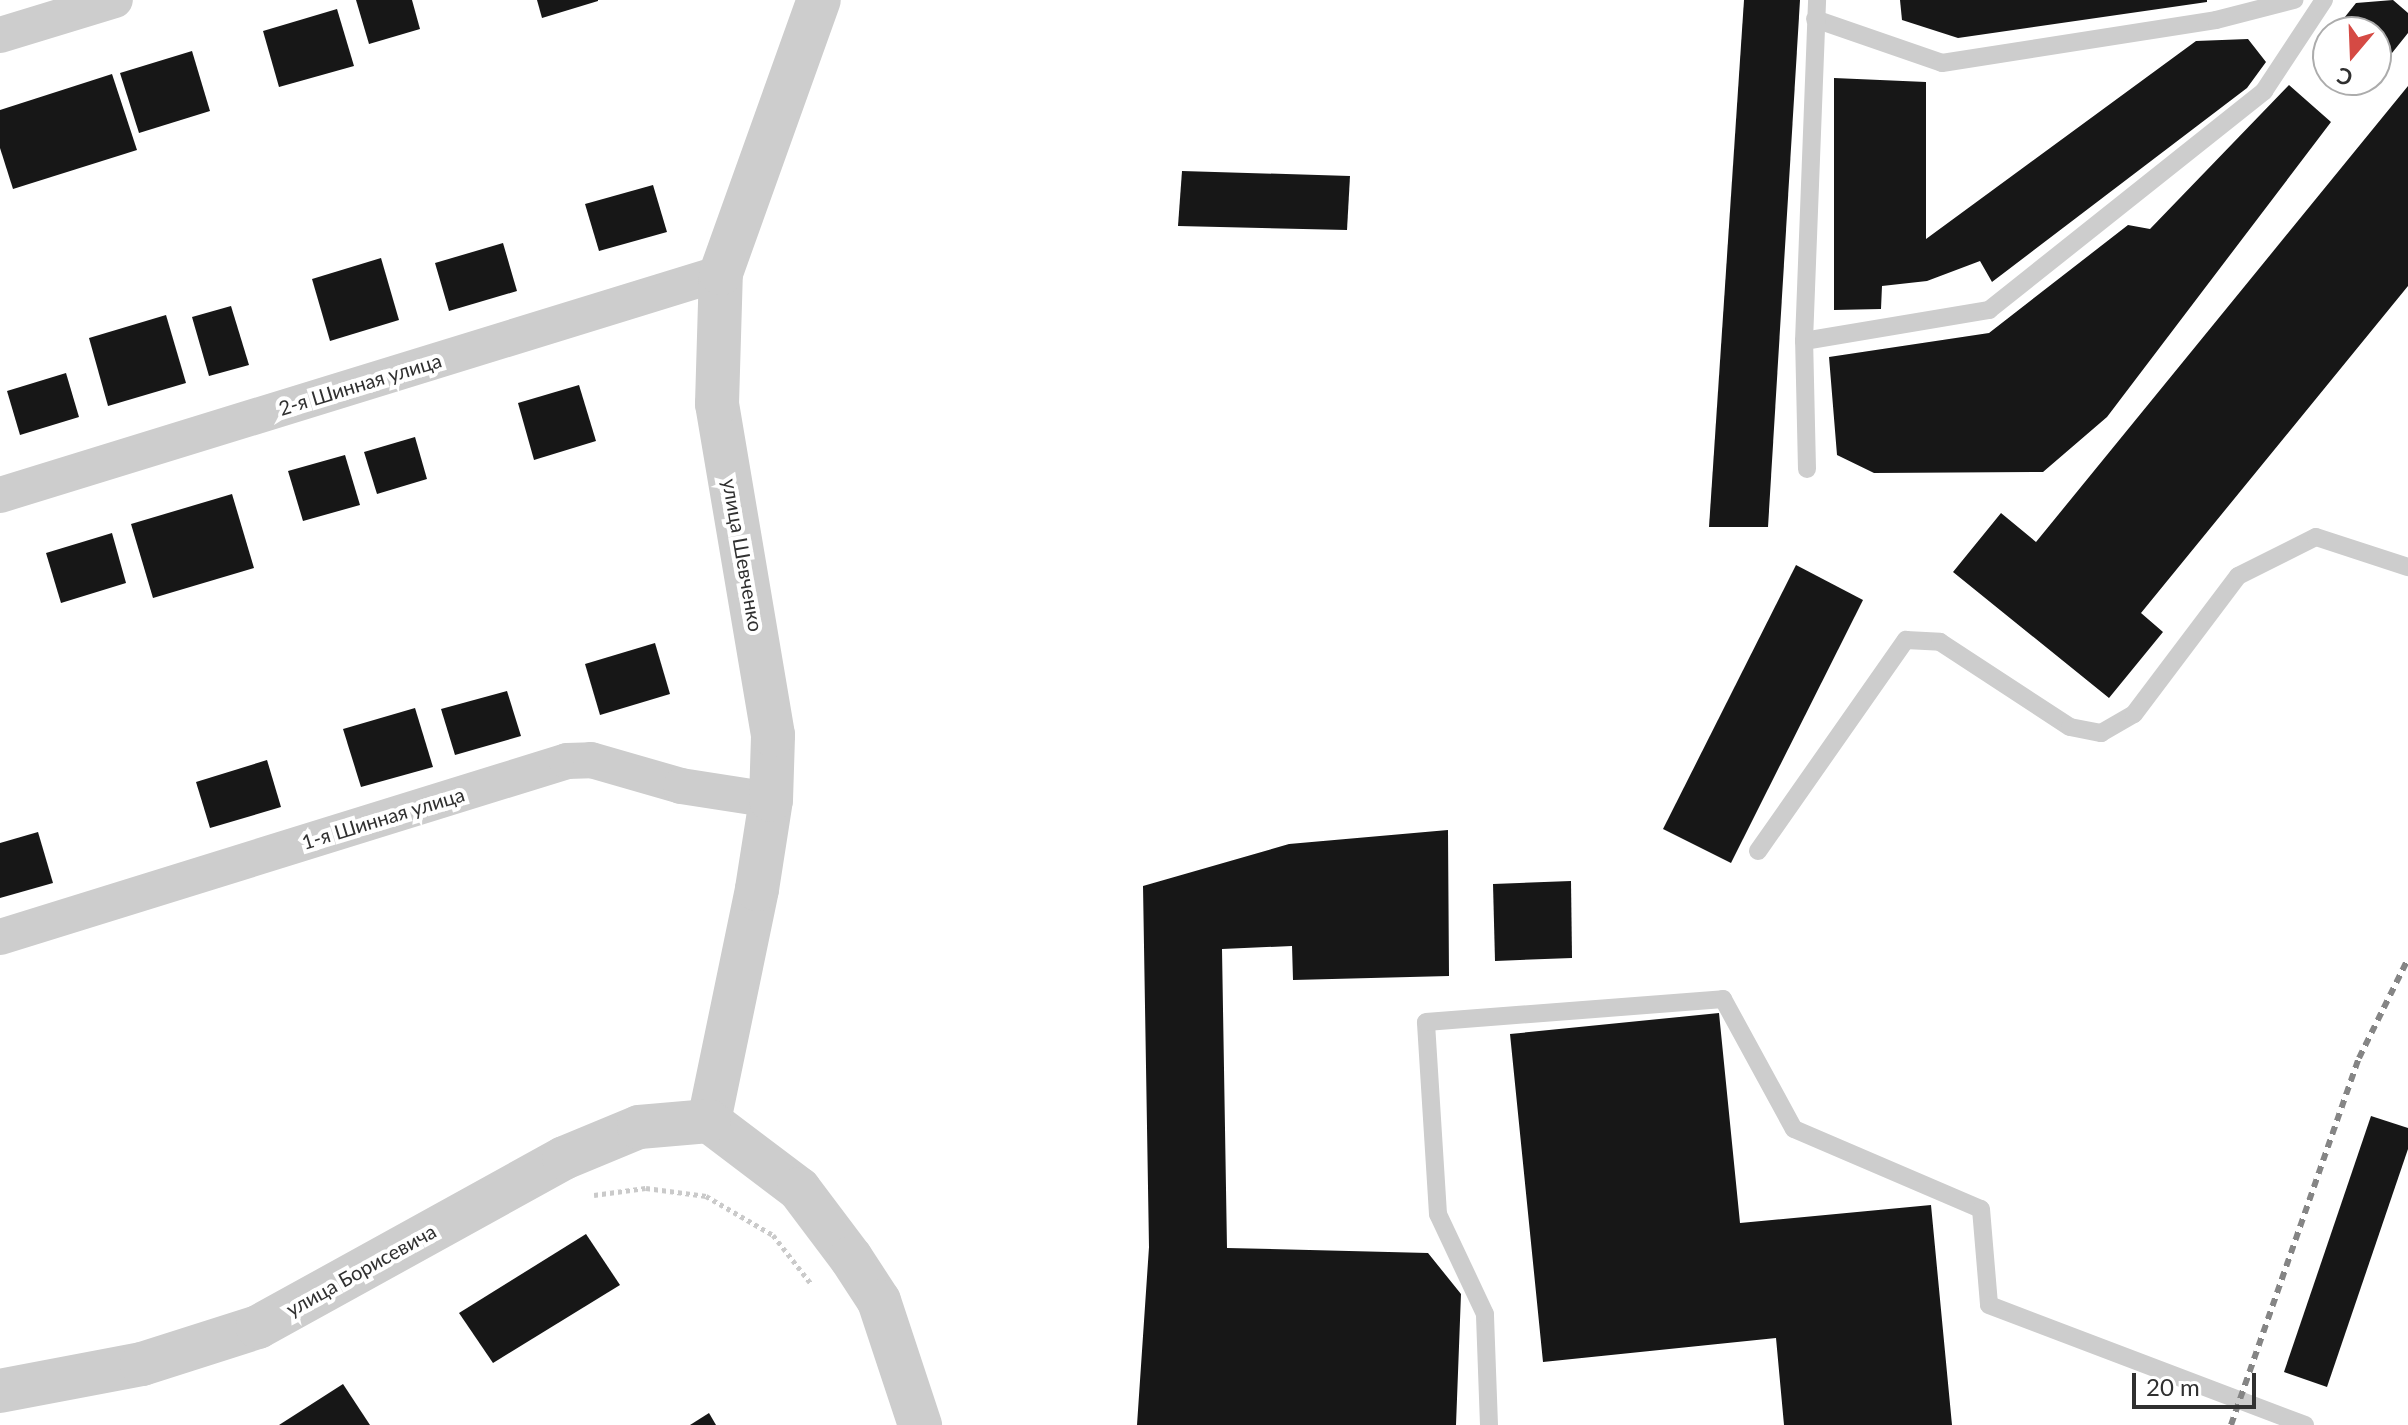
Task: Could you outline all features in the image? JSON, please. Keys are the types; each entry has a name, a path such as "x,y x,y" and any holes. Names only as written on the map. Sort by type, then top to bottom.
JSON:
{"street":[{"path":"0,35 115,0"},
{"name":"улица Шевченко","path":"709,1121 771,800 773,735 717,404 721,273 819,0"},
{"name":"2-я Шинная улица","path":"0,495 721,273"},
{"name":"1-я Шинная улица","path":"0,937 567,761 591,760 681,786 771,800"},
{"path":"709,1121 799,1189 851,1258 879,1301 920,1425"},
{"name":"улица Борисевича","path":"0,1391 142,1364 258,1327 564,1158 639,1127 709,1121"}],"lane":[{"path":"1807,469 1804,341 1816,10 1942,63 2216,20 2294,0"},
{"path":"1804,341 1989,310 2264,91 2324,0"},
{"path":"1758,851 1906,640 1940,642 2070,727 2101,733 2134,714 2238,576 2316,537 2408,567"},
{"path":"1489,1425 1485,1314 1438,1214 1426,1022 1723,999 1794,1129 1981,1209 1989,1305 2305,1425"}],"path":[{"path":"585,1196 646,1188 706,1196 773,1235 820,1294"}],"building":[{"path":"356,0 412,0 420,29 369,44"},
{"path":"537,0 598,0 598,1 542,18"},
{"path":"1744,0 1800,0 1768,527 1709,527"},
{"path":"1900,0 2207,2 1958,38 1902,20"},
{"path":"2393,0 2408,13 2408,33 2392,53 2392,16 2346,16 2356,3"},
{"path":"337,9 354,66 279,87 263,31"},
{"path":"2248,39 2266,62 2247,88 1992,282 1980,261 1927,281 1882,286 1881,309 1834,310 1834,78 1926,82 1926,239 2196,41"},
{"path":"192,51 210,111 139,133 120,73"},
{"path":"112,74 137,150 13,189 0,148 0,110"},
{"path":"2289,85 2331,122 2107,417 2043,472 1874,473 1837,455 1829,357 1989,333 2128,225 2150,229"},
{"path":"2408,86 2408,286 2141,613 2163,632 2109,698 1953,572 2001,513 2036,542"},
{"path":"1182,171 1350,176 1347,230 1178,226"},
{"path":"653,185 667,232 599,251 585,204"},
{"path":"503,243 517,291 449,311 435,263"},
{"path":"381,258 399,320 330,341 312,279"},
{"path":"231,306 249,365 209,376 192,317"},
{"path":"166,315 186,383 108,406 89,338"},
{"path":"66,373 79,417 20,435 7,391"},
{"path":"579,385 596,441 534,460 518,403"},
{"path":"415,437 427,479 377,494 364,452"},
{"path":"345,455 360,505 303,521 288,471"},
{"path":"232,494 254,568 153,598 131,524"},
{"path":"112,533 126,583 61,603 46,553"},
{"path":"1796,565 1863,600 1731,863 1663,829"},
{"path":"655,643 670,694 600,715 585,664"},
{"path":"507,691 521,736 455,755 441,709"},
{"path":"415,708 433,767 361,787 343,729"},
{"path":"267,760 281,807 210,828 196,782"},
{"path":"1448,830 1449,976 1293,980 1292,946 1222,949 1227,1248 1428,1253 1461,1294 1456,1425 1137,1425 1149,1247 1143,886 1289,844"},
{"path":"38,832 53,883 0,898 0,843"},
{"path":"1571,881 1572,958 1495,961 1493,884"},
{"path":"1719,1013 1740,1223 1931,1205 1952,1425 1784,1425 1776,1338 1543,1362 1510,1034"},
{"path":"2371,1116 2408,1128 2408,1149 2327,1387 2284,1372"},
{"path":"586,1234 620,1285 493,1363 459,1313"},
{"path":"343,1384 370,1425 279,1425"},
{"path":"709,1413 716,1425 690,1425"}],"railway":[{"path":"2231,1425 2359,1058 2408,959"}]}
